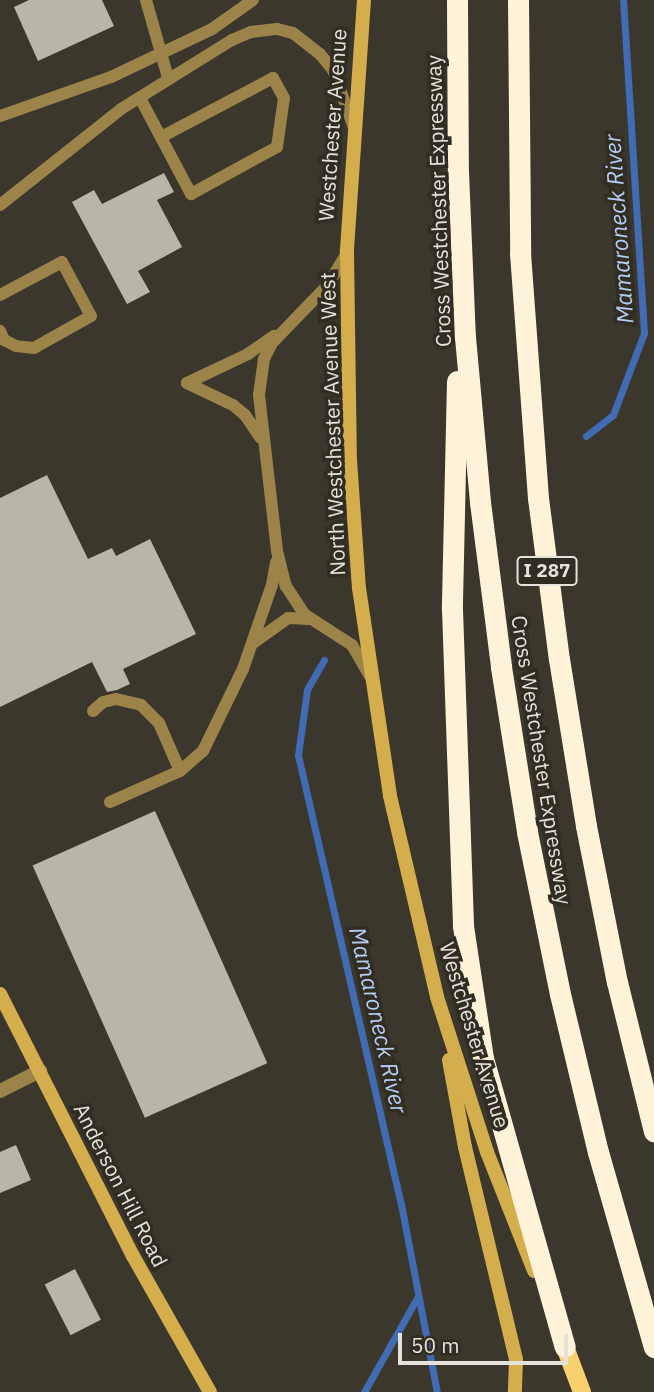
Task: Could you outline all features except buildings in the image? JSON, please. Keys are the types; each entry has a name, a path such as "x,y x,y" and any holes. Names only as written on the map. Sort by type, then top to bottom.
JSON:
{"highway":[{"name":"Cross Westchester Expressway","path":"457,0 461,257 488,574 527,832 579,1077 654,1347"},
{"name":"Cross Westchester Expressway","path":"518,0 520,253 538,498 559,659 586,826 617,982 654,1132"},
{"path":"461,257 452,609 463,926 483,1058 565,1347"}],"main road":[{"name":"Westchester Avenue","path":"347,252 353,125 364,0"},
{"name":"North Westchester Avenue West","path":"347,252 350,460 359,588 371,678"},
{"name":"Westchester Avenue","path":"371,678 390,796 437,997 486,1152 582,1392"},
{"name":"Anderson Hill Road","path":"0,994 159,1304 211,1392"},
{"path":"437,997 466,1147 516,1359 515,1392"}],"street":[{"path":"0,1091 40,1071"}],"lane":[{"path":"146,0 169,78"},
{"path":"0,116 111,77 162,54 212,29 253,0"},
{"path":"0,205 140,97 251,32 277,29 293,33 333,70 353,125"},
{"path":"140,97 161,137 191,194 277,147 284,98 273,78 161,137"},
{"path":"263,444 254,426 233,405 187,383 248,354 282,329 327,286 347,252"},
{"path":"0,295 62,262 91,316 34,348 16,346 4,340 0,331"},
{"path":"282,329 272,343 260,376 263,444 277,551 286,586 309,619 352,645 371,678"},
{"path":"110,802 180,771 203,751 253,643 275,572 277,551"},
{"path":"253,643 288,618 309,619"},
{"path":"93,711 103,702 116,699 141,705 159,723 180,771"}],"waterway":[{"name":"Mamaroneck River","path":"586,436 613,415 644,333 623,0"},
{"name":"Mamaroneck River","path":"324,660 307,690 298,755 401,1204 437,1392"},
{"path":"364,1392 417,1298"}]}
